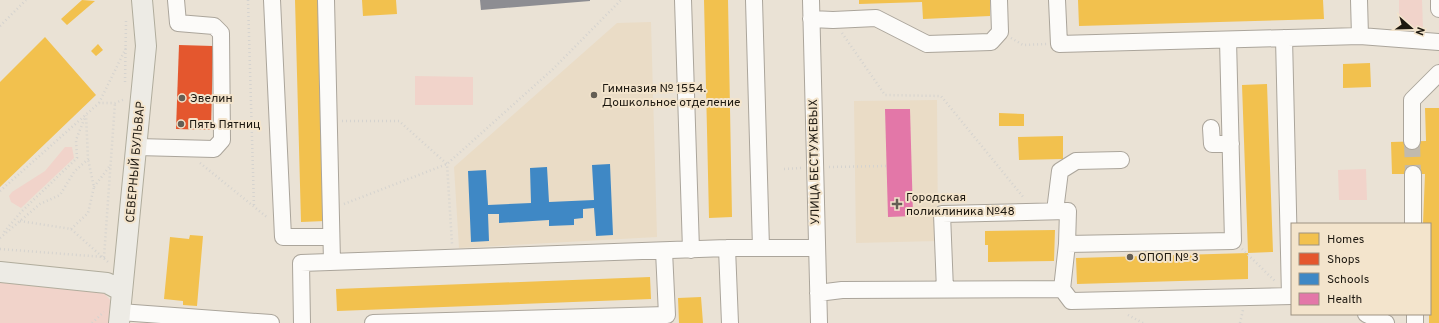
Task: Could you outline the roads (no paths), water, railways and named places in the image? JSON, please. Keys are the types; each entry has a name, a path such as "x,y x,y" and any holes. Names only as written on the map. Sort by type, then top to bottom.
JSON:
{"main road":[{"name":"СЕВЕРНЫЙ БУЛЬВАР","path":"115,315 122,291 146,46 142,0"},
{"path":"0,272 107,284 122,291"}],"street":[{"path":"137,147 214,149 222,140 221,33 214,26 178,23 176,0"},
{"path":"272,0 283,237 331,237"},
{"path":"326,0 332,262"},
{"path":"683,0 691,250"},
{"path":"754,0 761,248"},
{"name":"УЛИЦА БЕСТУЖЕВЫХ","path":"811,0 819,323"},
{"path":"812,19 833,20 876,18 927,44 991,42 1000,32 1000,0"},
{"path":"1057,0 1059,44 1360,36 1439,42"},
{"path":"1359,0 1360,36"},
{"path":"1439,0 1439,9"},
{"path":"945,290 942,214 1068,211 1067,244 1062,289 1071,301 1291,296 1284,38"},
{"path":"1067,244 1233,241 1228,40"},
{"path":"1412,141 1412,100 1439,73"},
{"path":"1211,128 1212,144 1231,144"},
{"path":"1055,212 1060,171 1076,161 1120,160"},
{"path":"1413,174 1413,223"},
{"path":"727,248 730,323"},
{"path":"302,323 301,263 727,248 817,248"},
{"path":"374,323 667,319 664,251"},
{"path":"818,293 842,290 1062,289"},
{"path":"115,315 271,323"},
{"path":"1368,315 1386,323"}],"tunnel":[{"path":"1412,141 1413,174"}],"place":[{"name":"Гимназия № 1554. Дошкольное отделение","path":"594,95"},
{"name":"Эвелин","path":"182,98"},
{"name":"Пять Пятниц","path":"181,124"},
{"name":"Городская поликлиника №48","path":"897,204"},
{"name":"ОПОП № 3","path":"1130,257"}]}
